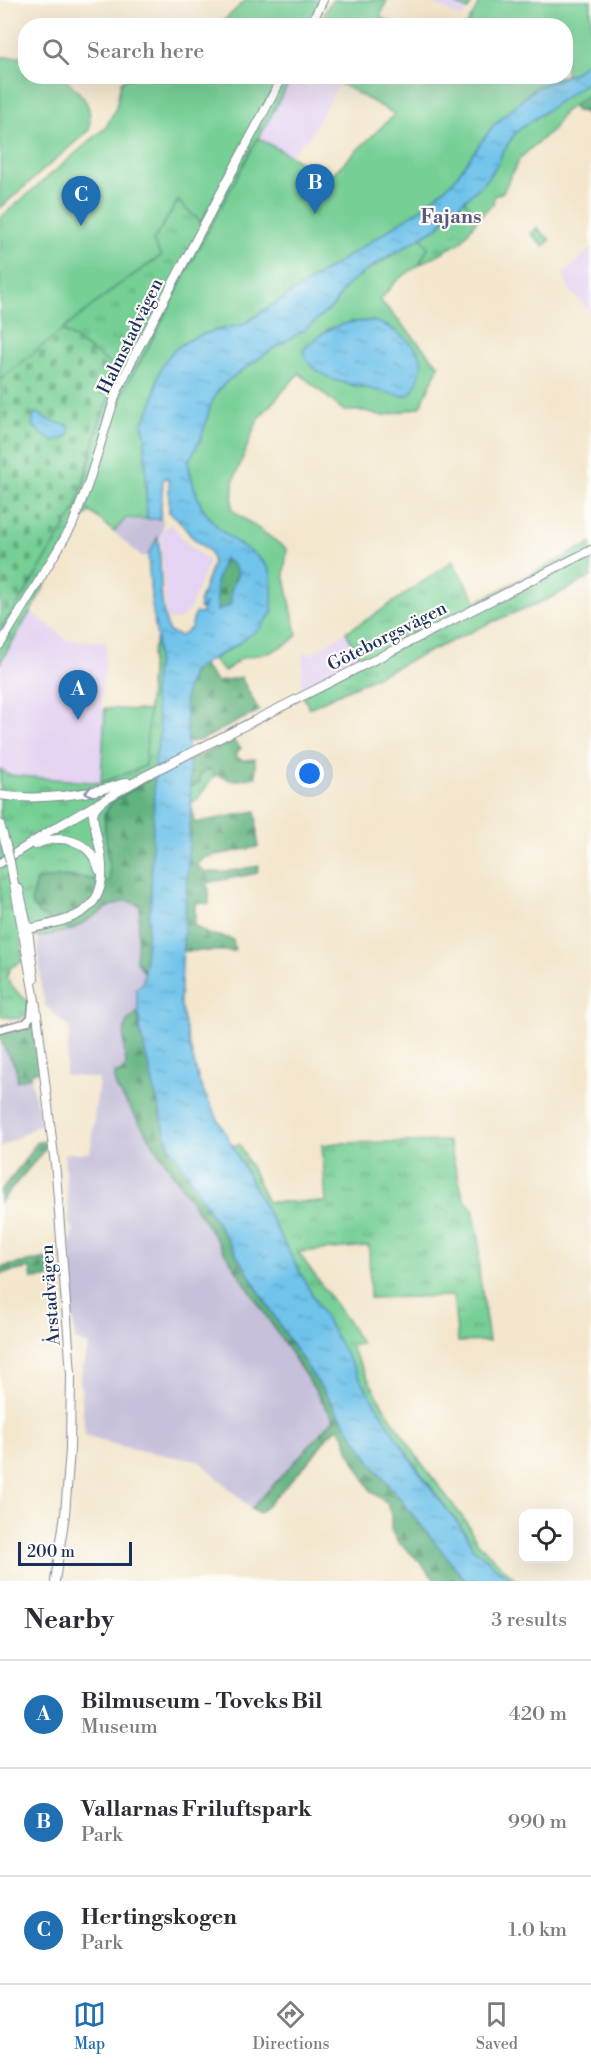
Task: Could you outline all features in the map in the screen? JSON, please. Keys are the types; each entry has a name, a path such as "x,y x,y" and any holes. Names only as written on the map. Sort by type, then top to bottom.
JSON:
{"main road":[{"path":"314,18 323,0"},
{"name":"Halmstadvägen","path":"0,645 72,526 88,484 116,394 279,84"},
{"name":"Göteborgsvägen","path":"147,775 591,550"},
{"path":"0,863 147,775"},
{"path":"0,795 88,793 147,775"},
{"path":"0,802 15,796"},
{"path":"25,929 65,921 80,915 94,902 99,894 103,871 93,814 97,805 111,796"},
{"name":"Årstadvägen","path":"0,824 18,885 34,970 36,1006 56,1173 70,1374 70,1465 55,1581"},
{"path":"19,851 53,838 72,840 84,846 92,854 98,865 101,884"},
{"name":"Årstadvägen","path":"25,929 30,981 36,1006"}],"street":[{"path":"26,1022 31,1017 33,1007 30,981"},
{"path":"0,1029 38,1021"}],"shaded area":[{"path":"417,0 474,0 462,18 439,6"},
{"path":"288,84 338,84 309,137 289,156 258,138"},
{"path":"590,249 591,313 570,291 563,274"},
{"path":"126,518 163,519 162,532 148,555 142,557 114,532"},
{"path":"171,524 190,546 209,561 190,609 179,620 169,620 166,617 161,537 165,527"},
{"path":"31,611 66,639 107,642 101,708 105,708 101,783 9,775 0,769 0,663"},
{"path":"346,632 361,659 301,692 303,653 314,654 316,650"},
{"path":"127,900 140,906 136,960 144,973 143,983 136,989 138,1012 126,1022 124,1047 127,1061 116,1087 334,1419 251,1509 201,1462 123,1447 85,1435 80,1377 89,1345 75,1340 69,1273 73,1263 69,1248 74,1229 69,1224 64,1153 90,1153 99,1079 65,1075 70,1028 45,1006 38,938 72,930 111,906"},
{"path":"0,1041 12,1058 18,1074 17,1081 31,1077 42,1123 0,1148"}],"green space":[{"path":"246,0 321,0 311,18 227,18"},
{"path":"332,0 387,0 380,17 382,18 322,18"},
{"path":"448,0 474,0 468,10"},
{"path":"481,0 591,0 591,59 573,73 573,18 471,18"},
{"path":"0,57 18,57 18,84 71,84 76,89 88,105 89,130 0,208"},
{"path":"591,79 591,92 564,112 553,129 520,158 503,192 494,196 493,204 479,217 464,200 484,183 516,132"},
{"path":"121,84 276,84 201,222 178,201 153,241 161,256 117,286 0,380 0,218 106,127 116,108"},
{"path":"276,84 288,84 127,384 108,431 86,507 91,511 80,521 0,663 0,629 85,480 99,424 120,371 61,329 161,256 152,241 178,201 201,222"},
{"path":"341,84 545,84 535,88 493,126 453,181 424,207 242,325 190,340 170,355 157,380 154,398 143,428 146,438 147,519 126,518 114,532 86,508 108,431 127,384 258,138 329,177 395,114"},
{"path":"572,91 591,92 591,121 584,112 576,111 572,106"},
{"path":"464,200 479,217 461,242 419,265 428,247 421,237 437,228"},
{"path":"537,228 550,240 544,246 531,234"},
{"path":"421,237 428,247 419,265 396,281 380,300 439,366 420,407 383,416 365,411 344,411 299,373 258,419 233,482 232,510 287,549 284,574 297,635 290,642 271,652 242,658 225,671 222,670 213,659 237,645 248,634 267,596 271,578 270,572 260,558 215,525 208,516 198,498 188,462 201,439 217,392 227,381 271,350 302,332 334,305 346,286","holes":["372,321 390,327 417,350 415,382 410,392 406,396 346,384 326,330 351,322"]},
{"path":"61,329 120,371 99,423 76,509 17,606 0,629 0,380"},
{"path":"591,543 591,577 548,599 492,622 309,708 301,692 360,659 346,632 452,561 477,602"},
{"path":"223,558 232,564 238,573 231,590 231,604 216,611 216,583"},
{"path":"157,637 160,730 155,775 112,802 104,815 110,881 99,880 39,914 72,930 38,937 20,936 23,961 11,967 6,978 30,1003 29,1014 19,1019 0,1016 0,769 9,775 101,783 145,766 152,654"},
{"path":"203,665 216,682 241,677 259,711 201,740 187,743 185,698 187,687 193,670"},
{"path":"105,708 149,711 145,766 101,783"},
{"path":"233,741 241,748 237,752 237,758 255,759 256,777 233,781 218,775 214,776 212,770 205,770 200,773 199,783 190,787 187,760"},
{"path":"212,770 214,776 197,800 191,803 190,787 196,784 200,773"},
{"path":"155,775 151,897 144,973 136,960 140,906 127,900 111,906 72,930 39,914 31,903 36,880 65,876 110,881 104,815 112,802"},
{"path":"191,803 195,823 256,811 258,847 206,857 197,865 205,872 225,872 259,866 257,873 206,883 209,890 209,904 197,902 195,907 195,926 208,934 233,940 235,951 183,951"},
{"path":"138,1012 141,1036 168,1143 291,1343 376,1469 466,1581 436,1581 397,1541 391,1530 391,1514 387,1503 371,1491 348,1450 345,1437 338,1428 327,1437 310,1460 260,1513 251,1509 334,1419 116,1087 115,1073 124,1069 126,1063 124,1041 126,1022"},
{"path":"34,1026 42,1071 32,1072 31,1077 17,1081 16,1068 3,1046 0,1034 5,1030"},
{"path":"47,1141 48,1146 0,1202 0,1191 37,1142"},
{"path":"448,1141 464,1199 473,1209 479,1239 479,1271 489,1341 458,1342 453,1296 370,1298 369,1246 298,1252 361,1344 350,1346 384,1407 420,1461 466,1522 477,1542 517,1581 512,1581 472,1547 466,1534 383,1417 318,1306 232,1145 240,1145 268,1202 326,1202 322,1145"},
{"path":"58,1256 58,1277 32,1279 30,1268 0,1274 0,1267"}],"water":[{"path":"591,59 591,79 516,132 484,183 450,213 437,228 357,277 346,286 334,305 302,332 271,350 227,381 217,392 201,439 188,462 198,498 208,516 215,525 267,567 271,575 272,613 260,628 238,644 193,670 187,687 185,698 191,803 180,1002 188,1039 199,1082 212,1108 308,1287 384,1419 418,1471 466,1534 472,1547 512,1581 466,1581 376,1469 291,1343 168,1143 141,1036 136,989 143,983 151,897 155,761 160,730 153,693 157,638 148,555 158,537 165,620 169,632 181,636 191,628 195,613 201,614 205,604 202,609 199,608 201,604 199,603 213,563 210,552 191,536 177,518 169,512 169,481 166,477 163,481 160,519 147,519 146,438 142,424 153,402 160,371 174,351 206,333 242,325 424,207 453,181 493,126 535,88 545,84 573,84 573,73","holes":["224,558 238,573 231,590 231,604 217,611 216,583"]},
{"path":"372,321 400,335 418,352 421,358 420,372 410,394 401,396 337,381 316,369 304,355 303,350 334,327 351,322"},
{"path":"34,413 68,426 70,430 67,438 54,441 43,435 32,425"}],"place":[{"name":"Vallarnas Friluftspark","path":"315,214"},
{"name":"Hertingskogen","path":"81,226"},
{"name":"Bilmuseum - Toveks Bil","path":"78,720"}],"district":[{"name":"Fajans","path":"451,216"}]}
